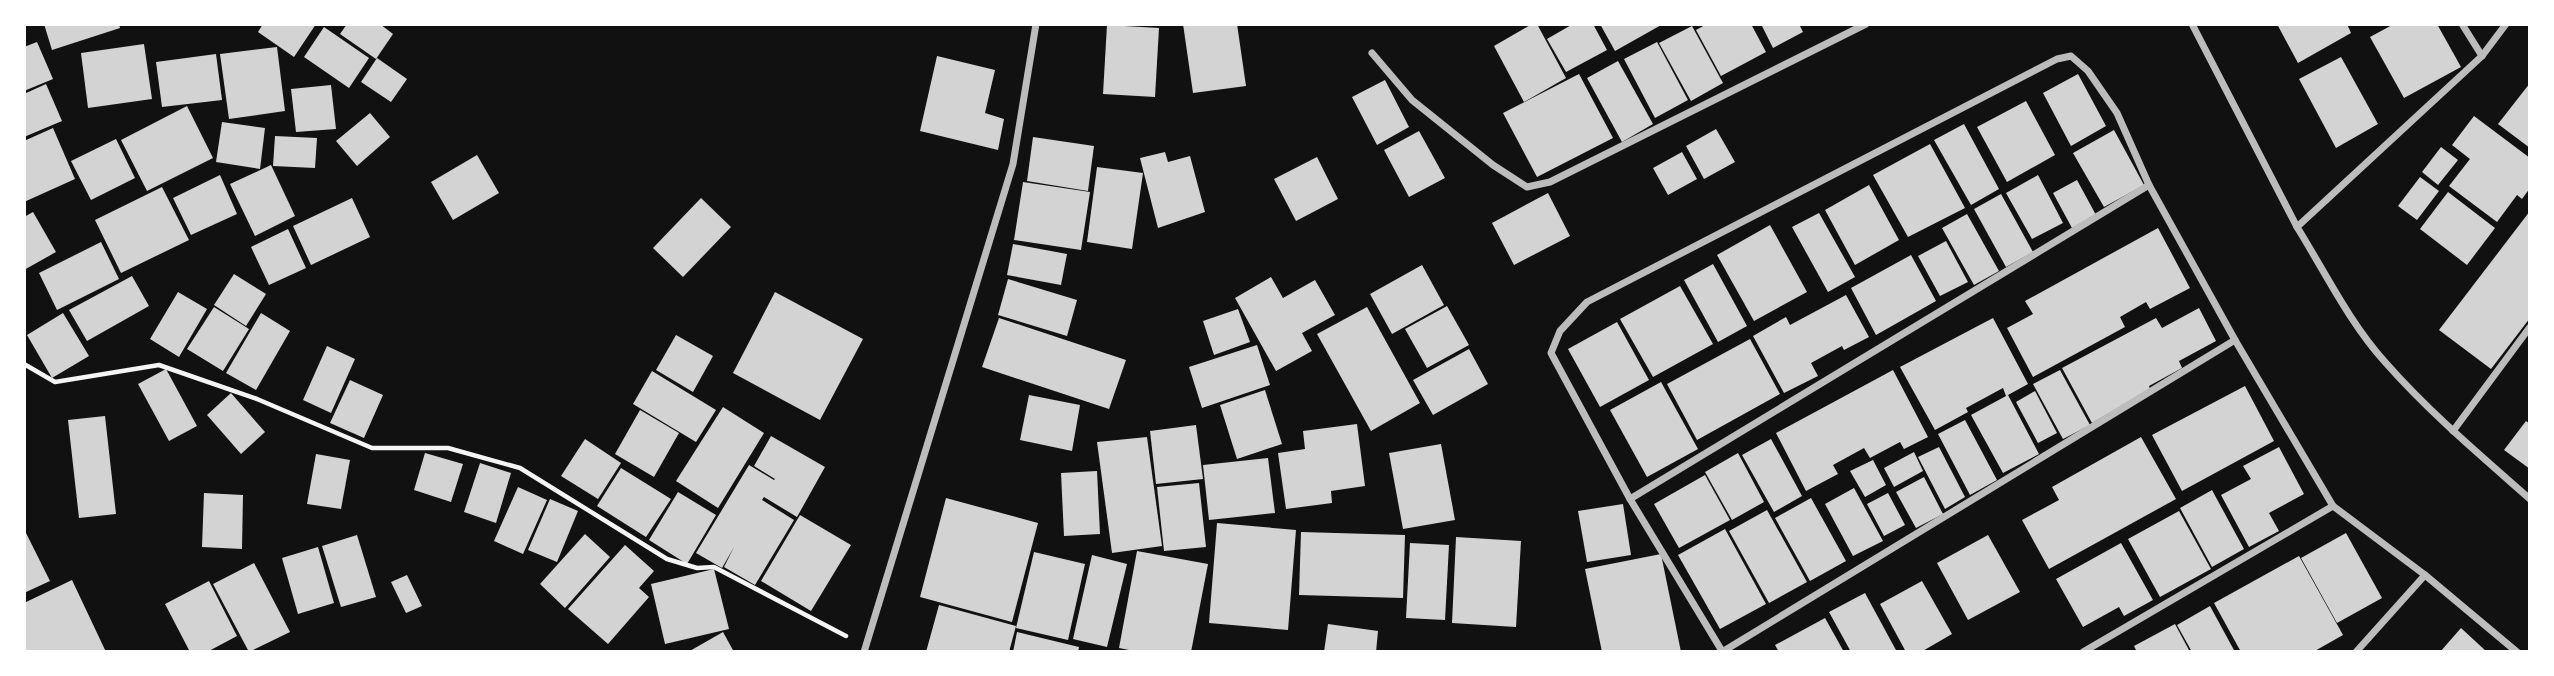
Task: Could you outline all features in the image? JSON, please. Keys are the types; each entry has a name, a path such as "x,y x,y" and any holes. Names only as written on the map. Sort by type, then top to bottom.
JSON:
{"street":[{"path":"865,649 1013,164 1036,24"},
{"path":"2192,24 2297,227 2353,319 2384,361 2453,431 2529,499"},
{"path":"2462,24 2482,56"},
{"path":"2297,227 2482,56 2506,24"},
{"path":"1372,53 1412,100 1493,165 1527,187 1550,182 1862,25"},
{"path":"2235,340 1722,651 1630,499 1551,353 1560,331 1587,302 2057,59 2071,56 2088,72 2117,113 2149,185 2235,340 2333,506 2425,575 2517,652"},
{"path":"1630,499 2149,185"},
{"path":"2453,431 2529,327"},
{"path":"2083,652 2333,506"},
{"path":"2356,652 2425,575"}],"path":[{"path":"24,364 55,382 159,365 257,399 372,448 448,448 520,468 667,559 697,568 714,567 865,649"}],"building":[{"path":"44,24 119,24 120,28 52,50"},
{"path":"263,24 316,24 294,57 258,32"},
{"path":"347,24 380,24 393,34 376,59 340,34"},
{"path":"1183,24 1237,24 1246,86 1193,93"},
{"path":"1532,24 1537,24 1566,78 1524,102 1494,46"},
{"path":"1573,24 1593,24 1607,50 1566,72 1547,39"},
{"path":"1600,24 1663,24 1615,51"},
{"path":"1707,24 1751,24 1766,52 1721,76 1696,30"},
{"path":"1761,24 1799,24 1803,32 1773,48"},
{"path":"2277,24 2347,24 2351,33 2298,63"},
{"path":"2394,24 2437,24 2461,67 2404,98 2370,37"},
{"path":"1107,25 1159,28 1155,97 1103,94"},
{"path":"1692,26 1723,83 1691,101 1659,43"},
{"path":"324,27 369,58 349,88 304,57"},
{"path":"37,42 53,79 24,91 24,47"},
{"path":"1657,42 1688,100 1655,118 1624,59"},
{"path":"144,44 152,99 88,108 81,53"},
{"path":"277,47 285,111 229,119 220,54"},
{"path":"216,54 222,100 162,107 156,62"},
{"path":"937,56 995,70 985,113 1004,119 998,150 920,131"},
{"path":"2341,57 2378,124 2336,148 2299,79"},
{"path":"377,58 407,79 391,102 361,82"},
{"path":"1618,61 1653,124 1622,142 1587,78"},
{"path":"1579,74 1613,138 1537,177 1503,113"},
{"path":"2078,74 2106,126 2071,146 2043,93"},
{"path":"1385,80 1409,127 1377,145 1352,97"},
{"path":"2530,83 2530,148 2498,124"},
{"path":"46,84 62,121 24,137 24,94"},
{"path":"331,85 336,129 296,132 291,89"},
{"path":"2026,101 2055,155 2007,182 1977,127"},
{"path":"187,106 213,158 147,191 121,140"},
{"path":"370,113 390,137 357,166 336,141"},
{"path":"2474,116 2530,158 2530,188 2522,199 2517,195 2497,222 2449,186 2470,159 2452,145"},
{"path":"222,122 265,128 260,169 216,162"},
{"path":"1964,124 1999,189 1971,205 1934,140"},
{"path":"53,128 75,179 24,202 24,141"},
{"path":"1716,129 1735,162 1704,179 1686,146"},
{"path":"2114,130 2144,185 2104,207 2073,153"},
{"path":"1419,131 1445,178 1409,197 1384,150"},
{"path":"275,136 317,138 315,168 273,166"},
{"path":"1033,137 1094,146 1088,191 1027,181"},
{"path":"116,139 135,178 91,200 71,161"},
{"path":"1930,144 1965,208 1908,237 1873,175"},
{"path":"2441,147 2458,160 2438,185 2422,172"},
{"path":"1165,152 1168,162 1190,156 1205,212 1158,228 1140,158"},
{"path":"1682,152 1697,179 1668,195 1653,168"},
{"path":"477,155 499,193 453,220 431,182"},
{"path":"1317,157 1338,199 1296,221 1274,179"},
{"path":"271,165 295,216 255,236 230,184"},
{"path":"1097,167 1143,173 1132,249 1087,242"},
{"path":"220,175 237,214 191,235 173,198"},
{"path":"2038,175 2063,223 2032,239 2006,193"},
{"path":"2420,177 2439,191 2417,220 2398,206"},
{"path":"2077,180 2096,215 2072,228 2053,193"},
{"path":"1023,182 1090,192 1081,250 1014,240"},
{"path":"1869,185 1899,240 1855,265 1825,210"},
{"path":"162,187 189,240 121,273 95,220"},
{"path":"2448,192 2495,228 2467,265 2420,229"},
{"path":"1548,193 1570,236 1514,265 1492,223"},
{"path":"2001,194 2033,252 2006,267 1974,209"},
{"path":"352,198 370,237 311,265 293,226"},
{"path":"701,198 731,227 683,277 653,248"},
{"path":"2530,211 2530,318 2491,369 2439,330"},
{"path":"33,212 56,252 24,270 24,217"},
{"path":"1819,213 1855,277 1828,292 1792,227"},
{"path":"1967,214 1999,271 1974,285 1942,228"},
{"path":"1770,225 1807,292 1754,321 1717,255"},
{"path":"2158,228 2190,288 2150,309 2146,302 2120,317 2125,327 2033,377 2007,328 2033,314 2025,301"},
{"path":"288,229 306,268 269,285 251,247"},
{"path":"1946,241 1968,282 1940,296 1918,256"},
{"path":"101,242 119,279 57,310 39,273"},
{"path":"1013,244 1067,254 1061,285 1007,275"},
{"path":"1911,255 1936,301 1876,335 1851,288"},
{"path":"1713,264 1747,326 1718,342 1684,280"},
{"path":"1422,265 1444,305 1392,334 1370,294"},
{"path":"234,274 266,294 246,326 214,305"},
{"path":"132,276 149,306 87,341 69,310"},
{"path":"1271,277 1283,298 1315,280 1335,315 1302,333 1312,351 1276,371 1235,298"},
{"path":"1008,279 1077,300 1067,336 998,315"},
{"path":"1680,286 1713,344 1653,377 1620,319"},
{"path":"178,292 207,309 179,357 150,339"},
{"path":"775,292 863,339 820,420 733,373"},
{"path":"1846,295 1869,337 1844,350 1842,346 1811,363 1818,376 1784,393 1753,336 1786,317 1790,325"},
{"path":"1447,306 1469,345 1427,368 1405,329"},
{"path":"214,307 249,329 223,371 187,349"},
{"path":"1367,307 1420,403 1371,431 1317,334"},
{"path":"2199,308 2216,341 2179,361 2182,368 2092,423 2062,368 2156,318 2162,328"},
{"path":"1238,309 1250,342 1214,355 1203,321"},
{"path":"63,313 89,356 52,378 27,335"},
{"path":"261,313 290,331 256,390 226,373"},
{"path":"999,318 1126,360 1109,409 982,367"},
{"path":"1993,318 2028,384 2008,395 2039,454 2003,473 1971,415 2006,396 2003,388 1966,408 1968,412 1935,430 1900,367"},
{"path":"1617,322 1649,380 1600,407 1568,349"},
{"path":"676,335 713,356 693,392 656,370"},
{"path":"1750,339 1780,394 1697,440 1667,384"},
{"path":"1257,345 1270,385 1202,408 1189,367"},
{"path":"327,346 355,359 331,413 303,400"},
{"path":"1469,349 1488,384 1433,415 1413,380"},
{"path":"166,369 197,426 169,441 138,384"},
{"path":"1893,370 1928,437 1904,449 1900,442 1870,458 1864,448 1833,465 1838,474 1806,491 1776,433"},
{"path":"2060,370 2090,425 2063,439 2033,384"},
{"path":"652,371 716,410 696,442 633,404"},
{"path":"350,380 383,395 364,438 330,423"},
{"path":"1661,382 1698,449 1647,477 1610,410"},
{"path":"2245,386 2274,441 2182,491 2152,435"},
{"path":"1265,390 1282,444 1237,459 1220,405"},
{"path":"2035,391 2057,433 2038,443 2016,402"},
{"path":"231,393 265,432 241,454 207,415"},
{"path":"1029,395 1080,405 1072,451 1020,440"},
{"path":"723,407 764,433 718,508 676,481"},
{"path":"640,410 679,433 654,477 615,454"},
{"path":"105,416 116,514 79,518 68,420"},
{"path":"1965,420 1997,480 1970,495 1938,434"},
{"path":"2526,421 2530,424 2530,469 2504,450"},
{"path":"1357,424 1365,486 1331,491 1332,503 1286,509 1278,453 1305,449 1303,431"},
{"path":"1196,425 1203,479 1156,484 1150,431"},
{"path":"771,436 825,467 797,517 764,497 762,500 794,520 755,585 724,567 734,547 722,568 696,553 749,465 775,479 754,466"},
{"path":"1147,437 1162,546 1112,553 1097,442"},
{"path":"2141,437 2176,499 2049,569 2022,520 2059,500 2052,487"},
{"path":"585,439 621,463 598,499 561,476"},
{"path":"1771,439 1802,496 1774,512 1742,455"},
{"path":"1441,444 1455,520 1403,529 1389,453"},
{"path":"1939,447 1965,497 1945,509 1918,457"},
{"path":"2279,447 2304,494 2269,513 2279,531 2249,547 2221,495 2251,479 2243,466"},
{"path":"1914,452 1923,471 1894,487 1884,468"},
{"path":"425,453 463,464 451,502 414,490"},
{"path":"1738,453 1764,502 1732,520 1705,472"},
{"path":"316,454 350,460 341,509 307,504"},
{"path":"1268,458 1275,513 1209,520 1203,465"},
{"path":"1873,460 1886,485 1865,497 1850,471"},
{"path":"480,463 511,473 496,523 464,512"},
{"path":"621,468 671,499 646,537 597,506"},
{"path":"1097,471 1100,534 1064,536 1061,473"},
{"path":"1705,475 1730,520 1679,548 1654,504"},
{"path":"1924,477 1943,514 1916,528 1896,492"},
{"path":"1199,483 1206,547 1164,551 1157,487"},
{"path":"518,487 547,500 523,554 494,541"},
{"path":"1854,488 1883,541 1853,556 1825,504"},
{"path":"2212,490 2244,549 2212,567 2180,508"},
{"path":"678,492 716,515 687,564 649,540"},
{"path":"204,493 243,495 242,549 202,547"},
{"path":"1888,493 1905,525 1884,536 1867,504"},
{"path":"946,498 1038,523 1012,622 920,597"},
{"path":"1811,498 1846,561 1810,581 1775,518"},
{"path":"550,499 578,511 557,562 528,550"},
{"path":"1623,504 1631,555 1587,562 1578,511"},
{"path":"1767,510 1807,582 1769,603 1729,531"},
{"path":"2179,511 2211,569 2160,597 2128,539"},
{"path":"800,515 851,545 811,611 761,581"},
{"path":"1217,523 1296,530 1288,630 1209,623"},
{"path":"24,529 50,581 24,593"},
{"path":"1725,529 1766,604 1720,629 1678,555"},
{"path":"1301,532 1405,535 1403,598 1299,595"},
{"path":"2346,533 2382,598 2337,623 2301,558"},
{"path":"585,534 610,557 565,608 540,584"},
{"path":"357,535 376,597 341,607 322,546"},
{"path":"1988,535 2020,592 1968,620 1937,563"},
{"path":"1456,537 1521,541 1516,627 1452,623"},
{"path":"1410,543 1449,545 1445,620 1406,618"},
{"path":"2121,543 2153,600 2124,616 2119,607 2083,627 2056,579"},
{"path":"625,545 654,571 639,588 649,597 608,644 568,609"},
{"path":"318,547 334,603 298,614 282,558"},
{"path":"1137,551 1208,564 1191,652 1139,652 1119,648"},
{"path":"1034,552 1085,564 1068,640 1016,628"},
{"path":"1661,554 1681,652 1602,652 1585,569"},
{"path":"1092,555 1127,564 1107,647 1073,639"},
{"path":"2299,556 2343,635 2313,652 2241,652 2214,603"},
{"path":"254,563 290,632 249,652 213,584"},
{"path":"714,569 729,629 665,644 651,584"},
{"path":"407,575 422,606 406,613 391,582"},
{"path":"72,580 106,652 24,652 24,603"},
{"path":"209,581 237,636 207,652 190,652 165,604"},
{"path":"1922,581 1952,634 1921,652 1906,652 1880,604"},
{"path":"1865,593 1897,652 1851,652 1829,612"},
{"path":"939,605 1016,626 1009,652 926,652"},
{"path":"2210,606 2235,652 2192,652 2177,625"},
{"path":"1825,618 1844,652 1779,652 1775,645"},
{"path":"1328,624 1378,631 1376,652 1324,652"},
{"path":"2175,624 2190,652 2137,652 2134,646"},
{"path":"2461,628 2487,652 2440,652"},
{"path":"723,632 734,652 688,652"},
{"path":"1017,632 1079,647 1078,652 1013,652"}]}
